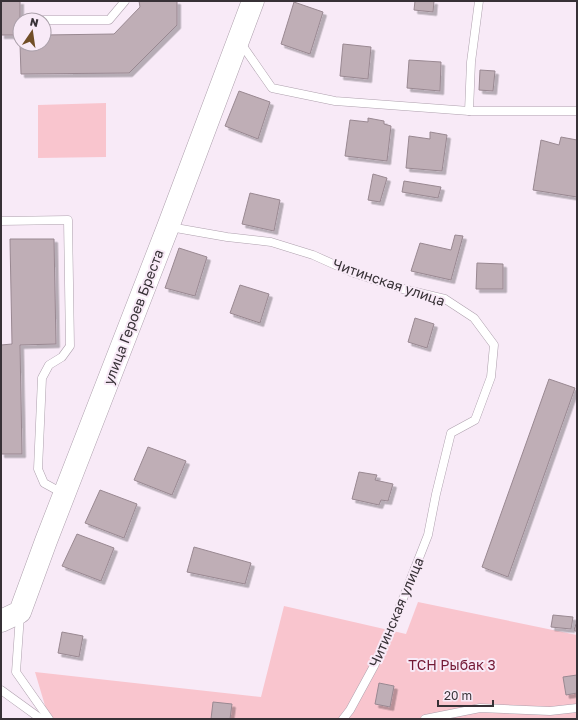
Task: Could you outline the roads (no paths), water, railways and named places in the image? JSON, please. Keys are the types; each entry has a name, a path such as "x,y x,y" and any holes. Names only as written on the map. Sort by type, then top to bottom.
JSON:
{"street":[{"name":"улица Героев Бреста","path":"11,617 64,495 168,227 253,1"}],"lane":[{"path":"52,20 109,20 125,1"},
{"path":"470,111 471,62 479,1"},
{"path":"238,40 272,88 335,101 470,111 577,111"},
{"path":"1,220 68,220 70,346 62,357 49,365 42,378 38,469 44,483 64,495"},
{"name":"Читинская улица","path":"168,227 227,237 271,242 313,255 351,272 399,288 445,299 474,318 494,345 491,377 475,420 451,433 436,494 428,535 395,619 374,666 350,710 343,719"},
{"path":"11,617 16,672 49,719"},
{"path":"1,690 41,719"},
{"path":"425,719 480,708 551,715 577,708"}],"park label":[{"name":"ТСН Рыбак 3","path":"452,664"}]}
